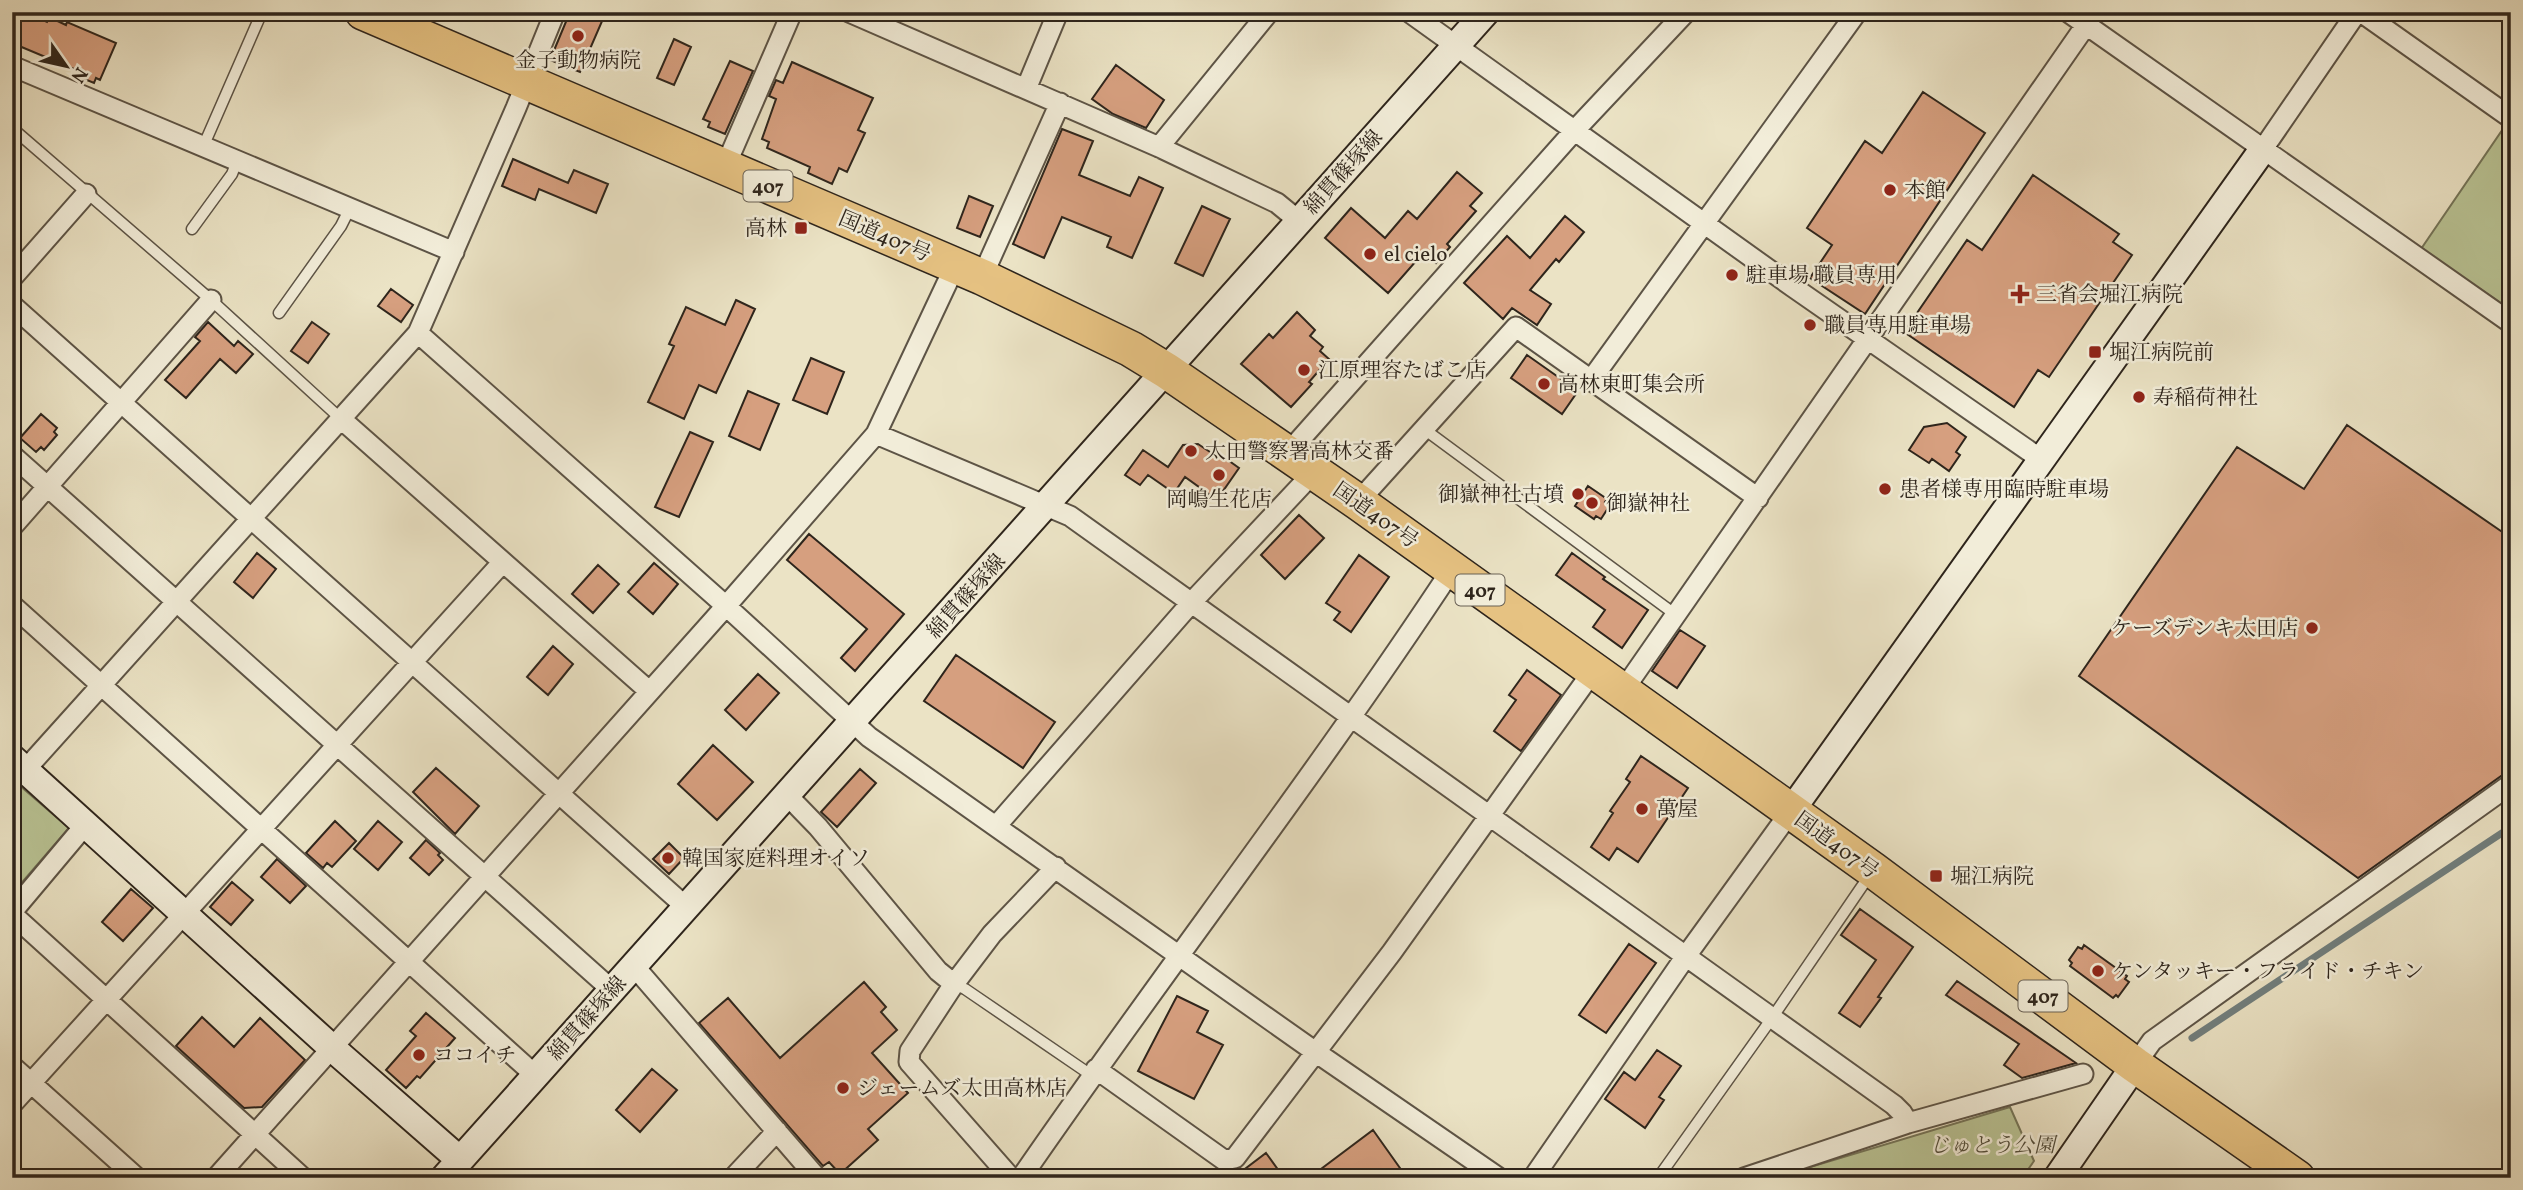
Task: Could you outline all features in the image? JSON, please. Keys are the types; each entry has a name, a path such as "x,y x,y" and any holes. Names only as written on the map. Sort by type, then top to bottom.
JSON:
{"highway":[{"name":"国道407号","path":"363,12 969,272 1131,349 1358,502 1873,870 2135,1065 2297,1178"}],"main road":[{"name":"綿貫篠塚線","path":"452,1169 1486,12"},
{"path":"1791,811 2263,149"},
{"path":"19,764 332,1048 452,1169"},
{"path":"2057,1178 2135,1065"}],"street":[{"path":"19,764 101,685 418,333 555,12"},
{"path":"725,167 792,12"},
{"path":"849,12 1160,147 1277,203 1299,221"},
{"path":"1026,89 1058,12"},
{"path":"1160,147 1269,12"},
{"path":"1409,12 1793,287 2042,460"},
{"path":"997,825 1191,603 1301,462 1575,130 1686,12"},
{"path":"1591,380 1857,12"},
{"path":"2068,12 2511,323"},
{"path":"2263,149 2359,12 2511,118"},
{"path":"1622,692 2086,25"},
{"path":"12,66 454,252"},
{"path":"216,1178 876,434 969,272 1060,103"},
{"path":"12,278 86,194"},
{"path":"12,527 211,300"},
{"path":"12,305 686,906"},
{"path":"1358,502 1516,327 1758,498"},
{"path":"418,333 726,606 869,737 1499,1178"},
{"path":"340,418 649,691"},
{"path":"876,434 1070,516 1894,1105 1908,1123"},
{"path":"12,455 612,990"},
{"path":"12,1104 502,563"},
{"path":"1021,1178 1094,1072 1350,717 1452,569"},
{"path":"12,606 535,1075"},
{"path":"1094,1072 1224,1160 1235,1158 1317,1053 1593,671"},
{"path":"2135,1065 2152,1041 2511,784"},
{"path":"786,794 818,827 938,971 954,984"},
{"path":"1533,1178 1686,956 1791,811"},
{"path":"86,824 12,913 303,1178"},
{"path":"1011,1178 909,1062 910,1051 954,984 992,934 1056,867"},
{"path":"634,966 817,1178"},
{"path":"12,1066 137,1178"},
{"path":"1744,1178 1908,1123 2084,1074"},
{"path":"733,1178 777,1131"}],"lane":[{"path":"203,147 262,12"},
{"path":"12,128 211,300 340,418"},
{"path":"192,229 232,174 237,161"},
{"path":"279,313 341,226 350,208"},
{"path":"1424,429 1676,615"},
{"path":"1658,1178 1873,870"},
{"path":"954,984 1094,1072"}],"green space":[{"path":"2505,126 2511,130 2511,310 2421,249"},
{"path":"12,779 69,828 12,894"},
{"name":"じゅとう公園","path":"2010,1107 2034,1161 2022,1178 1774,1178"}],"building":[{"path":"12,12 25,12 47,22 49,17 66,25 67,22 116,43 100,80 96,78 94,83 77,76 79,71 12,43"},
{"name":"金子動物病院","path":"570,12 606,12 580,72 550,60"},
{"path":"674,39 691,47 674,85 657,78"},
{"path":"730,61 753,71 725,134 708,127 710,122 703,119"},
{"path":"792,62 873,98 858,130 865,133 847,172 839,168 832,184 808,173 810,167 767,148 769,142 762,139 776,99 769,96 776,80 783,83"},
{"path":"1116,65 1164,100 1146,128 1113,114 1092,99"},
{"name":"本館","path":"1923,92 1985,133 1865,314 1810,278 1832,245 1807,228 1865,141 1882,153"},
{"path":"1062,129 1093,141 1079,175 1130,196 1139,177 1163,188 1132,258 1107,247 1111,237 1062,217 1044,258 1013,244"},
{"path":"513,159 568,183 574,170 608,184 596,213 539,189 535,200 502,186"},
{"path":"1457,172 1482,193 1470,206 1476,211 1447,244 1450,247 1436,263 1424,252 1388,293 1325,238 1351,208 1385,238 1408,211 1417,219"},
{"name":"三省会堀江病院","path":"2033,175 2119,234 2113,242 2132,255 2049,377 2038,370 2014,407 1904,332 1967,240 1982,250"},
{"path":"969,196 993,206 980,237 957,228"},
{"path":"1202,206 1230,219 1203,276 1175,263"},
{"path":"1565,216 1584,232 1559,262 1556,259 1530,290 1551,304 1537,325 1512,308 1503,319 1464,283 1507,236 1530,258"},
{"path":"391,289 413,305 401,322 378,306"},
{"path":"736,300 755,309 716,393 699,385 684,419 648,402 674,346 669,344 686,307 725,325"},
{"path":"1297,312 1315,330 1310,336 1323,347 1320,351 1329,359 1309,382 1312,384 1291,407 1241,364 1269,334 1273,338"},
{"path":"208,322 234,346 238,341 253,354 236,373 220,359 186,398 165,380 200,341 195,337"},
{"path":"312,322 329,334 308,363 291,351"},
{"name":"高林東町集会所","path":"1527,355 1578,391 1562,414 1511,378"},
{"path":"811,358 844,372 827,414 793,400"},
{"path":"748,391 779,404 760,450 729,436"},
{"path":"41,414 57,428 54,432 57,435 44,450 41,447 36,452 20,438"},
{"path":"1947,423 1966,437 1956,452 1960,455 1949,471 1932,459 1929,463 1909,450 1924,427"},
{"name":"ケーズデンキ太田店","path":"2347,425 2511,538 2511,772 2504,774 2358,878 2079,676 2237,447 2304,489"},
{"path":"690,432 713,442 679,517 655,507"},
{"path":"1198,444 1239,468 1223,491 1219,488 1213,497 1185,477 1174,493 1148,475 1140,485 1125,475 1143,450 1168,467 1183,445"},
{"name":"御嶽神社","path":"1588,486 1607,499 1605,502 1610,505 1601,519 1596,516 1594,519 1575,506"},
{"path":"1299,515 1324,538 1285,579 1261,555"},
{"path":"809,534 904,614 855,671 841,658 867,629 787,560"},
{"path":"257,553 276,569 253,598 234,582"},
{"path":"1572,553 1605,577 1603,579 1648,610 1622,648 1593,627 1605,610 1556,575"},
{"path":"1359,555 1389,577 1351,632 1334,620 1340,612 1326,603"},
{"path":"654,563 678,584 653,614 628,592"},
{"path":"598,565 619,584 593,613 572,594"},
{"path":"1680,630 1705,646 1677,688 1652,671"},
{"path":"553,646 573,664 548,695 527,677"},
{"path":"956,655 1055,722 1023,768 924,701"},
{"path":"1527,670 1561,695 1521,751 1494,731 1516,700 1509,695"},
{"path":"758,674 779,693 746,730 725,710"},
{"path":"713,745 753,782 717,820 678,784"},
{"path":"1641,756 1688,788 1638,862 1617,848 1609,860 1591,847 1613,813 1610,811 1630,782 1626,779"},
{"path":"436,768 479,806 455,834 413,792"},
{"path":"860,769 876,783 837,827 821,812"},
{"path":"335,821 356,841 332,867 327,863 323,868 306,853"},
{"path":"378,821 402,842 378,870 354,849"},
{"path":"426,840 440,853 438,855 443,860 429,875 410,858"},
{"name":"韓国家庭料理オイソ","path":"669,843 684,858 669,874 653,859"},
{"path":"277,859 306,886 290,903 261,877"},
{"path":"232,882 253,900 231,925 210,907"},
{"path":"131,889 153,908 123,941 102,922"},
{"path":"1860,909 1913,947 1860,1027 1839,1013 1876,960 1841,935"},
{"path":"1629,944 1656,963 1606,1033 1579,1015"},
{"name":"ケンタッキー・フライド・チキン","path":"2084,945 2127,976 2125,979 2129,982 2118,997 2116,995 2113,998 2070,966 2072,963 2069,960 2078,947 2082,949"},
{"path":"1957,981 2076,1063 2022,1078 2004,1065 2019,1044 1946,995"},
{"path":"864,982 886,1007 881,1012 897,1030 872,1053 908,1093 868,1129 878,1140 840,1174 829,1162 823,1166 699,1023 728,998 780,1058"},
{"path":"1177,996 1208,1011 1197,1032 1223,1045 1194,1099 1138,1071"},
{"path":"426,1013 455,1038 420,1078 417,1076 406,1088 386,1070 416,1036 410,1031"},
{"path":"202,1017 234,1047 260,1018 305,1060 262,1107 244,1108 176,1046"},
{"path":"1657,1050 1681,1066 1659,1097 1664,1100 1645,1128 1605,1099 1624,1072 1635,1080"},
{"path":"652,1069 677,1090 640,1132 616,1110"},
{"path":"1373,1130 1407,1178 1309,1178"},
{"path":"1266,1153 1284,1178 1233,1178"}],"waterway":[{"path":"2192,1038 2511,827"}],"place":[{"name":"金子動物病院","path":"578,36"},
{"name":"本館","path":"1890,190"},
{"name":"高林","path":"801,228"},
{"name":"el cielo","path":"1370,254"},
{"name":"駐車場 職員専用","path":"1732,275"},
{"name":"三省会堀江病院","path":"2020,294"},
{"name":"職員専用駐車場","path":"1810,325"},
{"name":"堀江病院前","path":"2095,352"},
{"name":"江原理容たばこ店","path":"1304,370"},
{"name":"高林東町集会所","path":"1544,384"},
{"name":"寿稲荷神社","path":"2139,397"},
{"name":"太田警察署高林交番","path":"1191,451"},
{"name":"岡嶋生花店","path":"1219,475"},
{"name":"患者様専用臨時駐車場","path":"1885,489"},
{"name":"御嶽神社古墳","path":"1578,494"},
{"name":"御嶽神社","path":"1592,503"},
{"name":"ケーズデンキ太田店","path":"2312,628"},
{"name":"萬屋","path":"1642,809"},
{"name":"韓国家庭料理オイソ","path":"668,858"},
{"name":"堀江病院","path":"1936,876"},
{"name":"ケンタッキー・フライド・チキン","path":"2098,971"},
{"name":"ココイチ","path":"419,1055"},
{"name":"ジェームズ太田高林店","path":"843,1088"}]}
